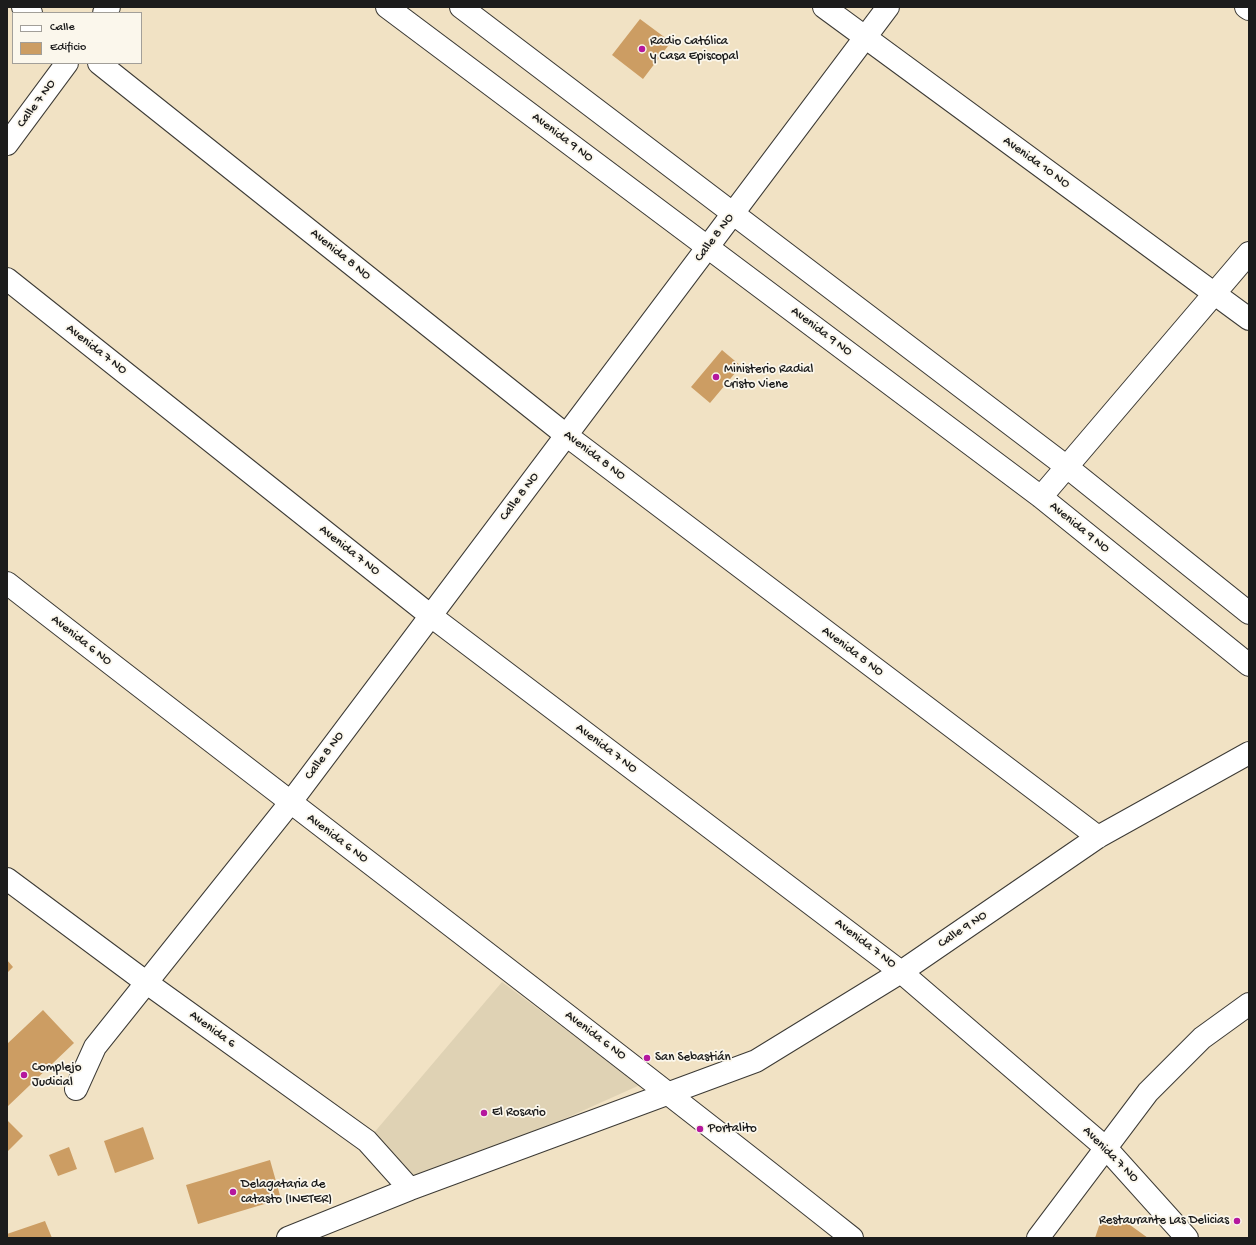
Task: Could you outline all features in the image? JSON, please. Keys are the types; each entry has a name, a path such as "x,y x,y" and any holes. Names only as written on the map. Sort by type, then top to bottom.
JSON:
{"street":[{"name":"Avenida 9 NO","path":"387,7 1042,497 1249,665"},
{"path":"461,7 1067,467 1249,613"},
{"name":"Avenida 10 NO","path":"824,7 1249,319"},
{"name":"Calle 8 NO","path":"76,1089 95,1047 290,803 888,7"},
{"name":"Calle 7 NO","path":"7,144 66,64"},
{"name":"Avenida 8 NO","path":"100,64 566,435 1098,837"},
{"path":"1042,497 1215,295 1249,253"},
{"name":"Avenida 7 NO","path":"7,279 431,616 901,972 1106,1148 1187,1238"},
{"name":"Avenida 6 NO","path":"7,583 290,803 670,1093"},
{"name":"Calle 9 NO","path":"288,1238 410,1189 756,1061 901,972 1098,837 1249,753"},
{"name":"Avenida 6","path":"7,879 147,983 367,1141 410,1189"},
{"path":"1038,1238 1148,1092 1202,1038 1249,1004"},
{"path":"670,1093 852,1238"}],"shaded area":[{"name":"El Rosario","path":"502,982 640,1085 410,1188 367,1141"}],"building":[{"name":"Radio Católica y Casa Episcopal","path":"640,19 671,42 643,79 612,55"},
{"name":"Ministerio Radial Cristo Viene","path":"722,350 741,366 710,403 691,387"},
{"path":"7,960 13,967 7,973"},
{"name":"Complejo Judicial","path":"43,1010 74,1043 7,1107 7,1044"},
{"name":"Complejo Judicial","path":"7,1120 23,1136 7,1152"},
{"path":"143,1127 154,1159 115,1173 104,1141"},
{"path":"69,1147 77,1169 58,1176 49,1155"},
{"name":"Delagataria de catasto (INETER)","path":"270,1160 281,1199 198,1224 186,1185"},
{"path":"1101,1220 1116,1220 1130,1225 1148,1238 1095,1238"},
{"path":"45,1221 52,1238 7,1238 7,1234"}],"place":[{"name":"Radio Católica y Casa Episcopal","path":"642,49"},
{"name":"Ministerio Radial Cristo Viene","path":"716,377"},
{"name":"San Sebastián","path":"647,1058"},
{"name":"Complejo Judicial","path":"24,1075"},
{"name":"El Rosario","path":"484,1113"},
{"name":"Portalito","path":"700,1129"},
{"name":"Delagataria de catasto (INETER)","path":"233,1192"},
{"name":"Restaurante Las Delicias","path":"1237,1221"}]}
